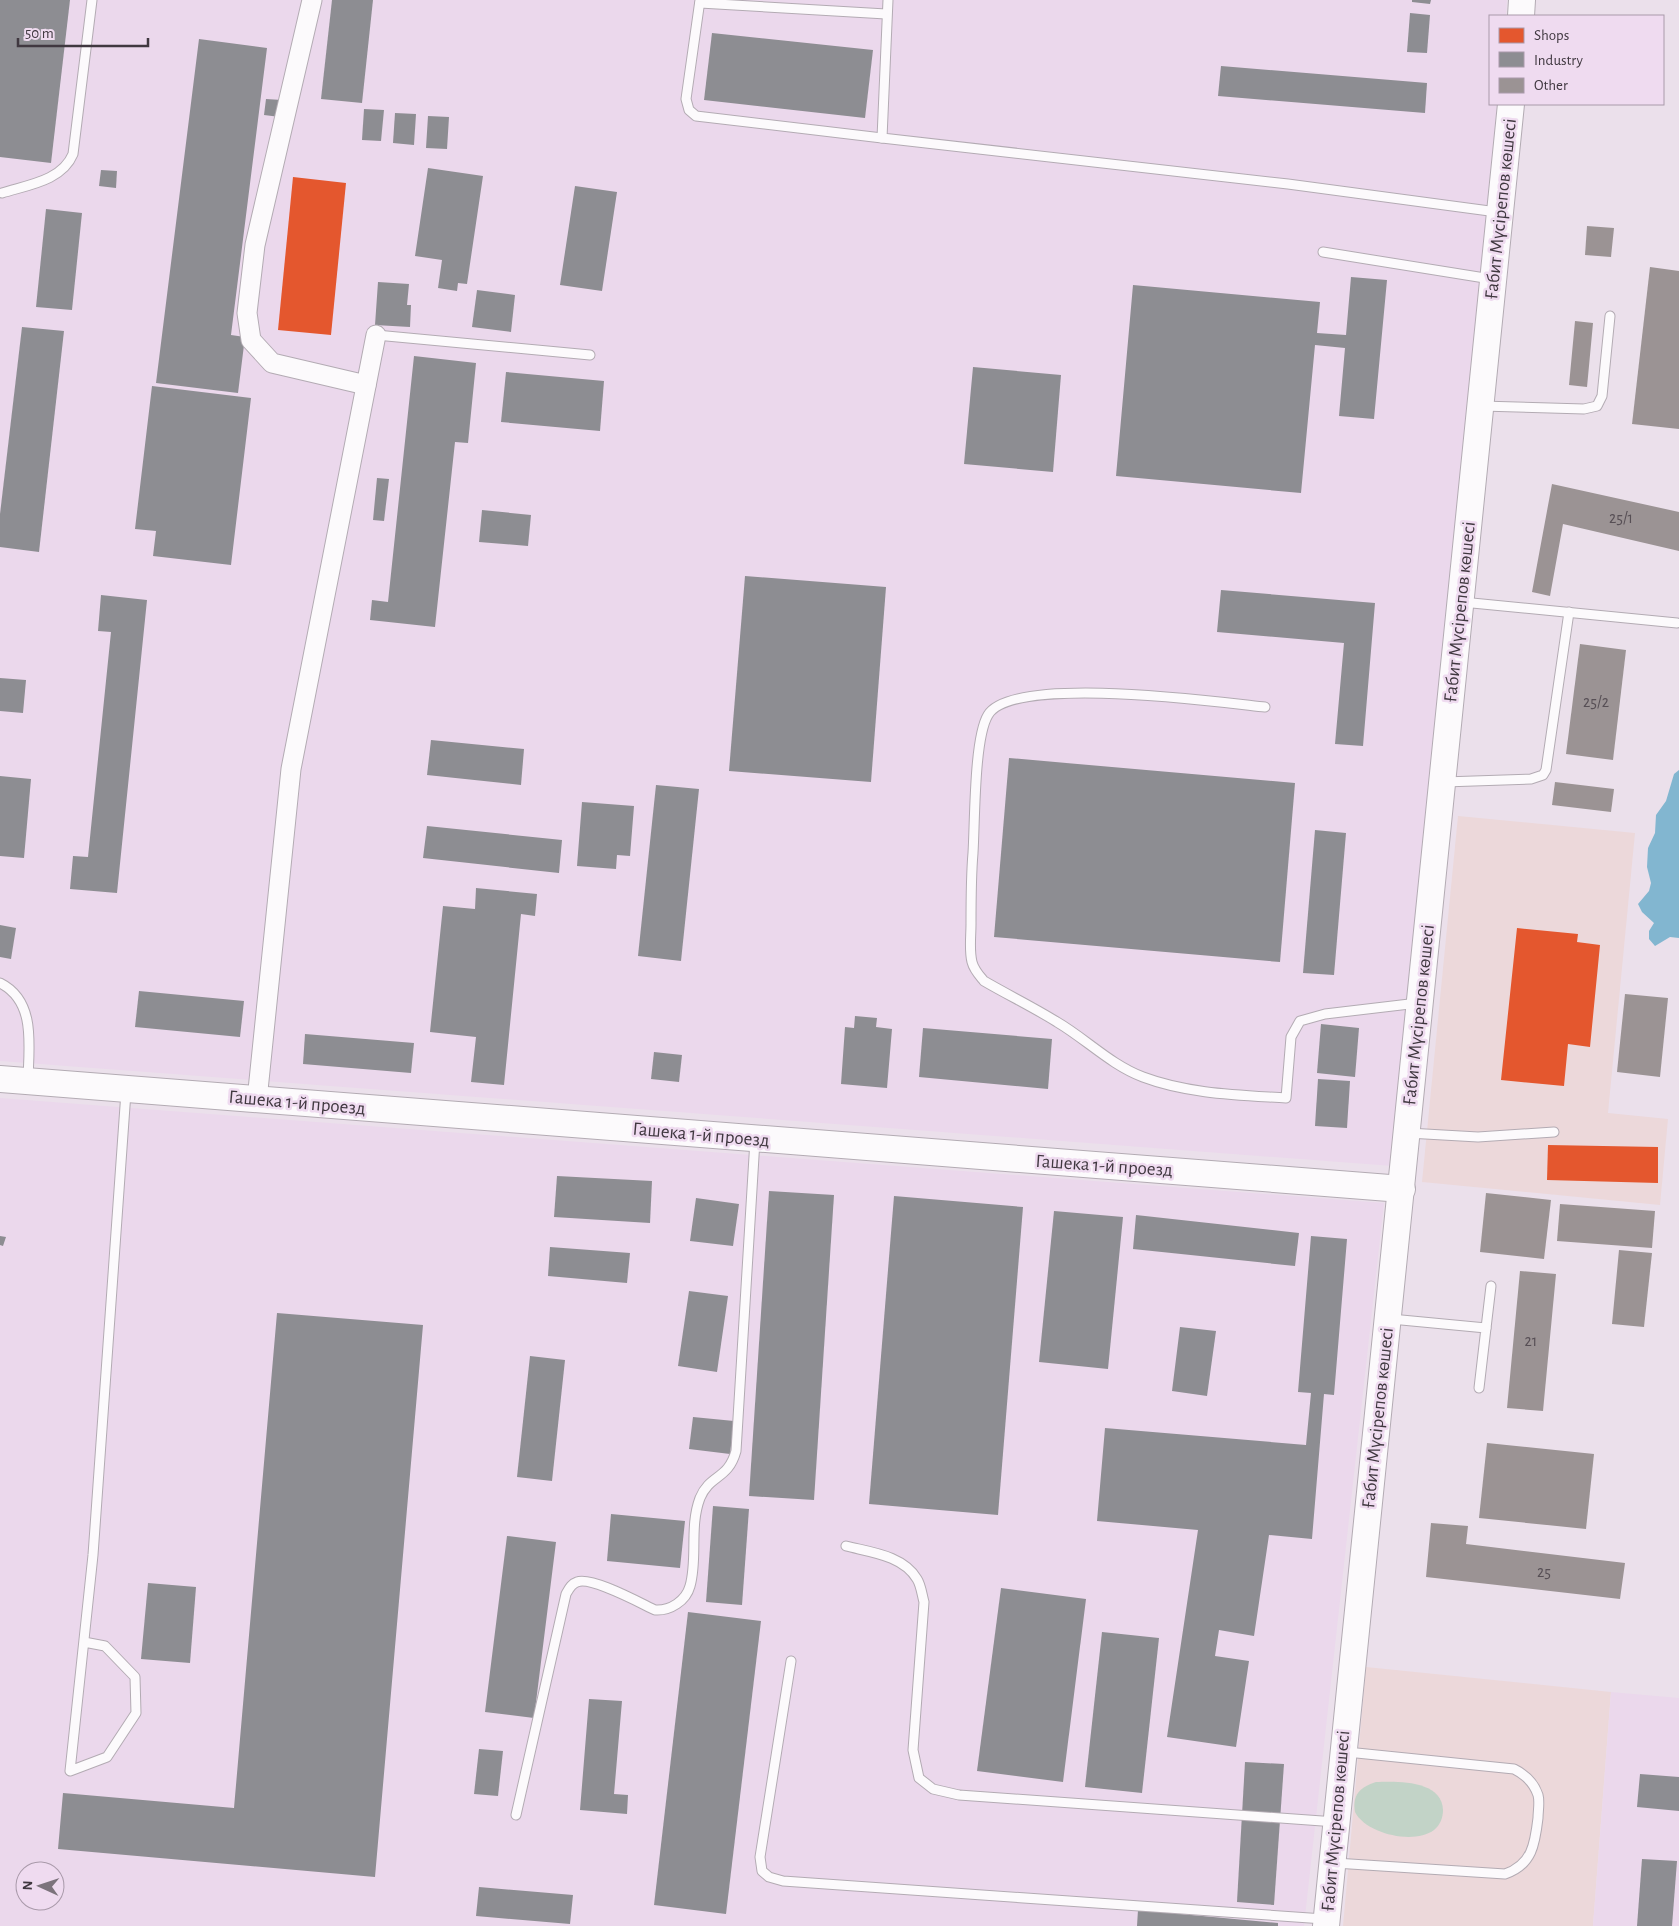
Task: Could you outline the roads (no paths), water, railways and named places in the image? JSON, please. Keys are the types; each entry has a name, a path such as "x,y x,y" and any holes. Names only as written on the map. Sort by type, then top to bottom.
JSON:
{"main road":[{"path":"1521,15 1522,0"},
{"name":"Ғабит Мүсірепов көшесі","path":"1326,1923 1342,1751 1402,1189 1512,105"},
{"name":"Гашека 1-й проезд","path":"0,1079 1402,1189"}],"street":[{"path":"312,0 255,245 247,313 251,340 272,363 366,385"},
{"path":"257,1100 291,769 376,334"}],"lane":[{"path":"2,193 44,180 69,164 72,154 92,0"},
{"path":"882,138 888,0"},
{"path":"886,14 700,2 686,99 689,110 696,116 1288,184 1500,212"},
{"path":"1323,252 1494,280"},
{"path":"1481,406 1584,409 1597,406 1602,396 1610,316"},
{"path":"376,334 590,355"},
{"path":"1461,602 1677,623"},
{"path":"1443,782 1531,779 1543,775 1546,770 1569,612"},
{"path":"1265,707 1123,693 1024,696 996,705 988,714 982,726 978,757 972,862 970,955 977,973 984,981 1057,1022 1121,1066 1142,1076 1190,1089 1271,1097 1286,1098 1291,1036 1300,1021 1325,1014 1420,1003"},
{"path":"0,982 11,988 26,1012 30,1028 28,1082"},
{"path":"84,1642 105,1646 135,1677 136,1713 107,1756 70,1771 93,1555 126,1089"},
{"path":"1407,1133 1478,1137 1554,1132"},
{"path":"516,1815 566,1594 571,1586 577,1582 591,1581 655,1610 664,1611 678,1603 690,1588 693,1531 699,1500 710,1483 730,1468 736,1451 755,1139"},
{"path":"1479,1388 1491,1286"},
{"path":"1388,1319 1486,1328"},
{"path":"846,1546 889,1557 902,1564 917,1579 924,1602 913,1750 919,1778 934,1789 959,1795 1336,1822"},
{"path":"791,1661 760,1857 762,1871 769,1877 783,1880 1326,1923"},
{"path":"1332,1863 1505,1874 1522,1866 1528,1860 1536,1843 1538,1795 1528,1780 1514,1769 1342,1751"}],"water":[{"path":"1679,770 1679,938 1670,937 1655,946 1649,939 1649,931 1654,923 1642,912 1638,904 1649,891 1651,883 1647,867 1648,848 1655,833 1656,815 1666,801 1674,774"}]}
